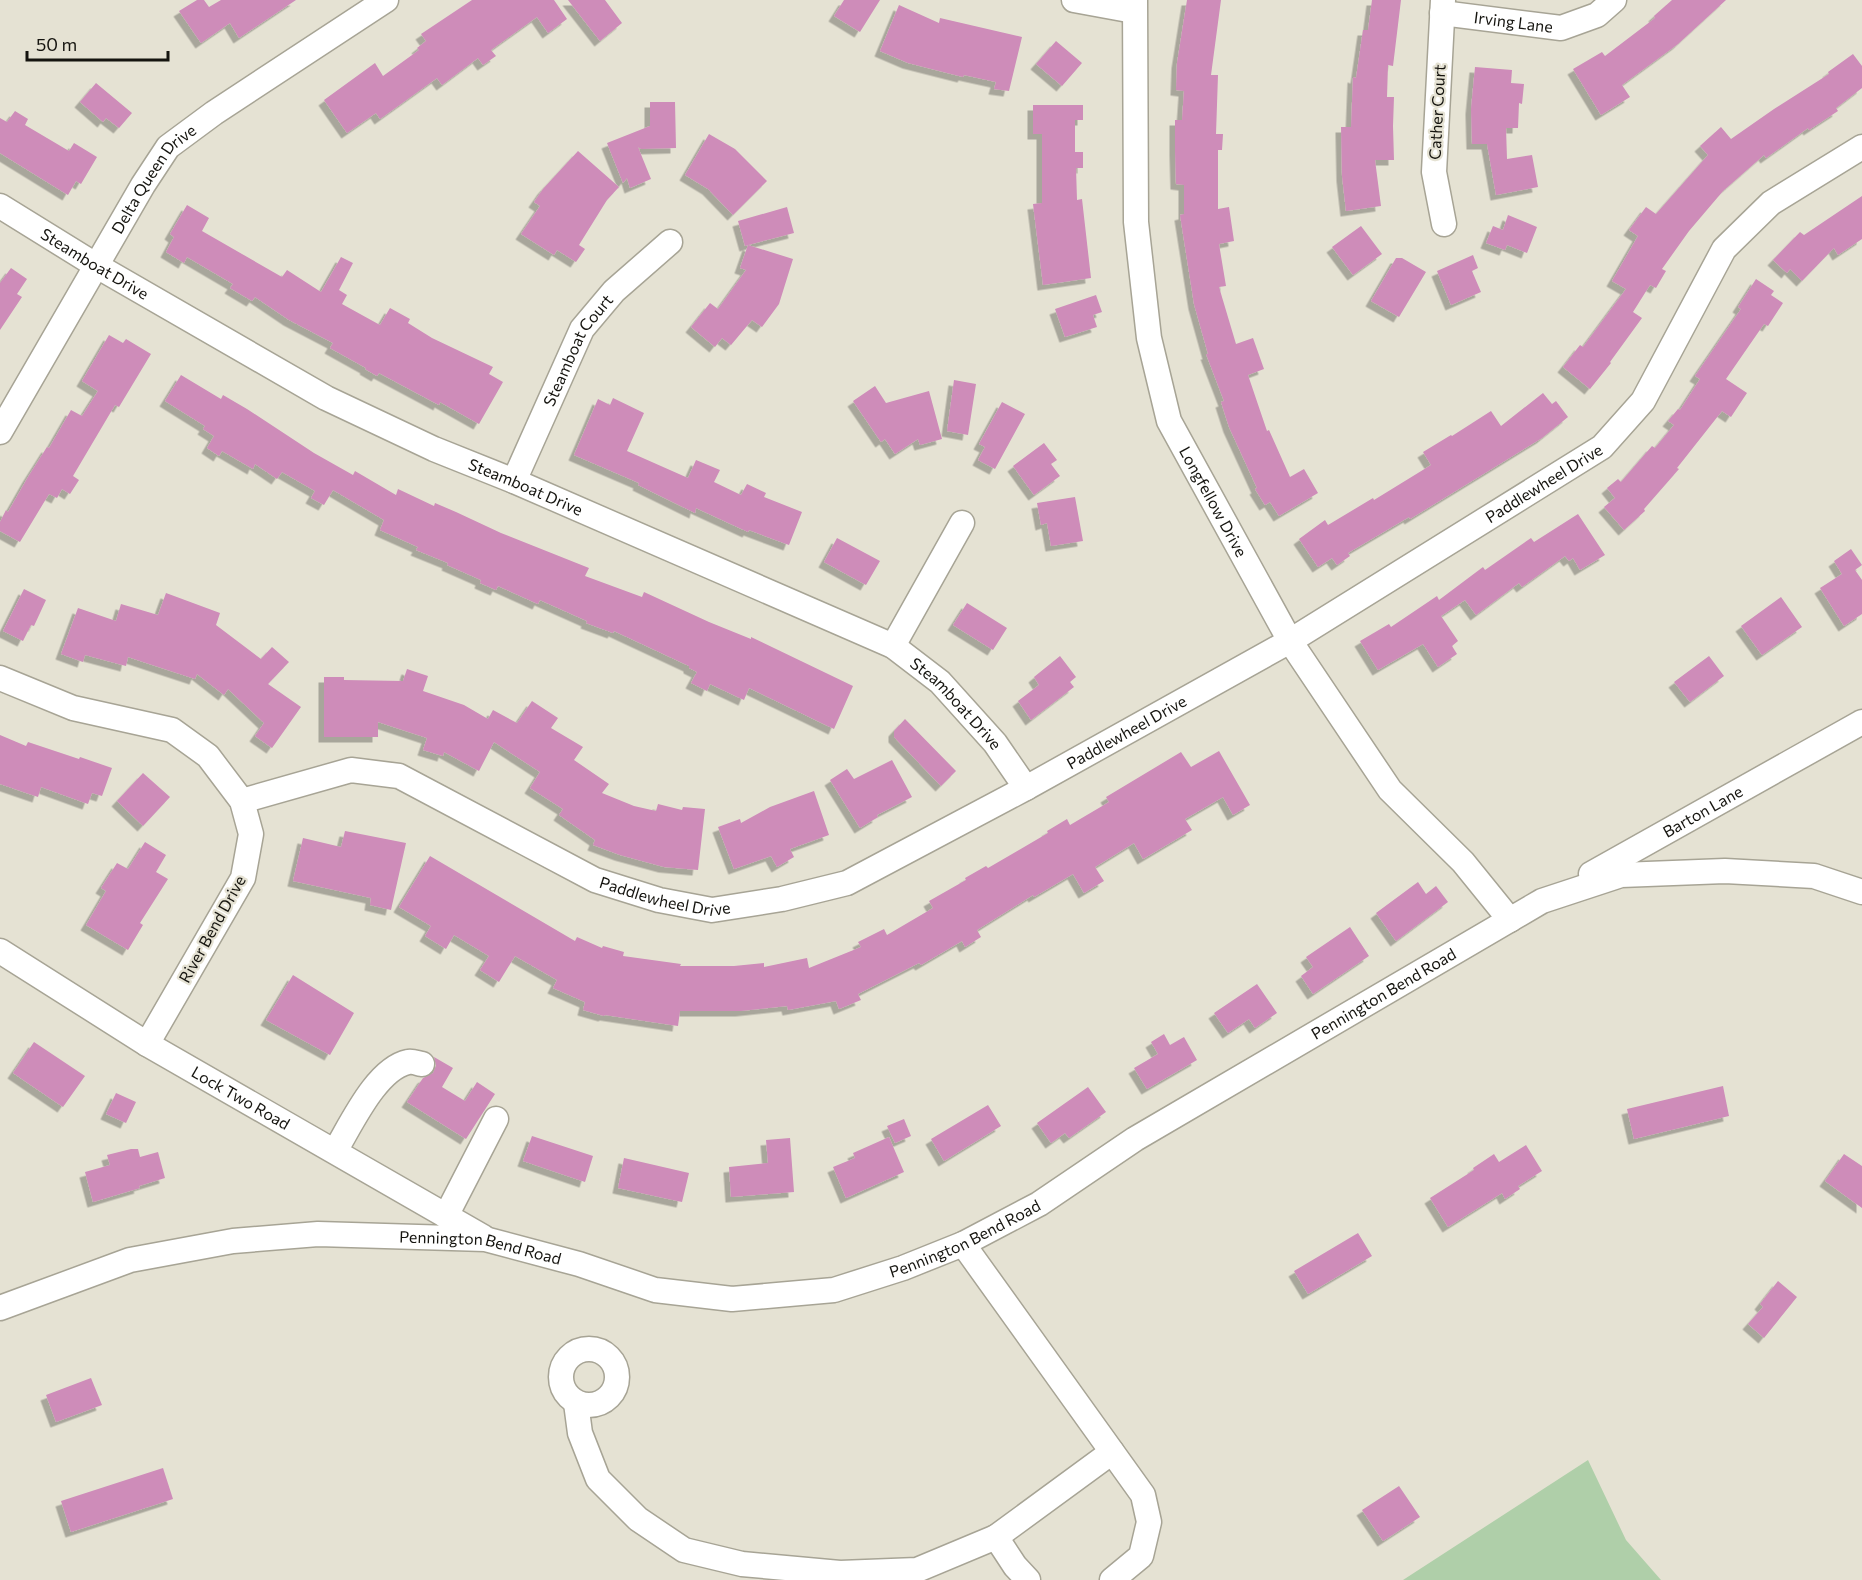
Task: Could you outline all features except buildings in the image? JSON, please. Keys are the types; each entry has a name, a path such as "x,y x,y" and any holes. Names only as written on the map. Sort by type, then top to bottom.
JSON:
{"street":[{"name":"Delta Queen Drive","path":"0,432 142,185 168,147 214,113 386,0"},
{"path":"1074,0 1135,6"},
{"name":"Irving Lane","path":"1442,7 1561,28 1597,15 1614,0"},
{"name":"Longfellow Drive","path":"1135,6 1136,222 1149,338 1169,421 1290,641 1390,790 1463,862 1510,920"},
{"name":"Cather Court","path":"1442,7 1434,172 1444,224"},
{"name":"Paddlewheel Drive","path":"242,801 351,770 399,776 594,880 658,900 712,910 782,899 847,883 1026,788 1290,641 1602,447 1643,401 1724,249 1771,203 1862,147"},
{"name":"Steamboat Drive","path":"0,206 97,266 326,398 434,450 513,481 892,646 940,682 995,743 1026,788"},
{"name":"Steamboat Court","path":"513,481 582,329 614,291 670,242"},
{"path":"892,646 962,523"},
{"name":"River Bend Drive","path":"0,678 73,708 172,730 208,756 242,801 250,834 243,878 147,1044"},
{"name":"Barton Lane","path":"1542,901 1862,722"},
{"name":"Pennington Bend Road","path":"0,1308 130,1260 233,1241 318,1234 485,1239 579,1264 655,1290 732,1299 834,1290 903,1268 963,1244 1039,1204 1135,1139 1542,901 1621,875 1725,871 1814,876 1862,892"},
{"name":"Lock Two Road","path":"0,951 147,1044 485,1239"},
{"path":"335,1151 381,1078 396,1066 410,1061 422,1064"},
{"path":"446,1216 496,1119"},
{"path":"963,1244 1143,1495 1149,1522 1141,1556 1112,1580"},
{"path":"576,1403 580,1433 598,1479 638,1520 684,1550 742,1564 840,1573 917,1570 996,1537 1112,1452"},
{"path":"996,1537 1015,1566 1028,1580"}],"green space":[{"path":"1588,1460 1626,1540 1661,1580 1403,1580"}]}
